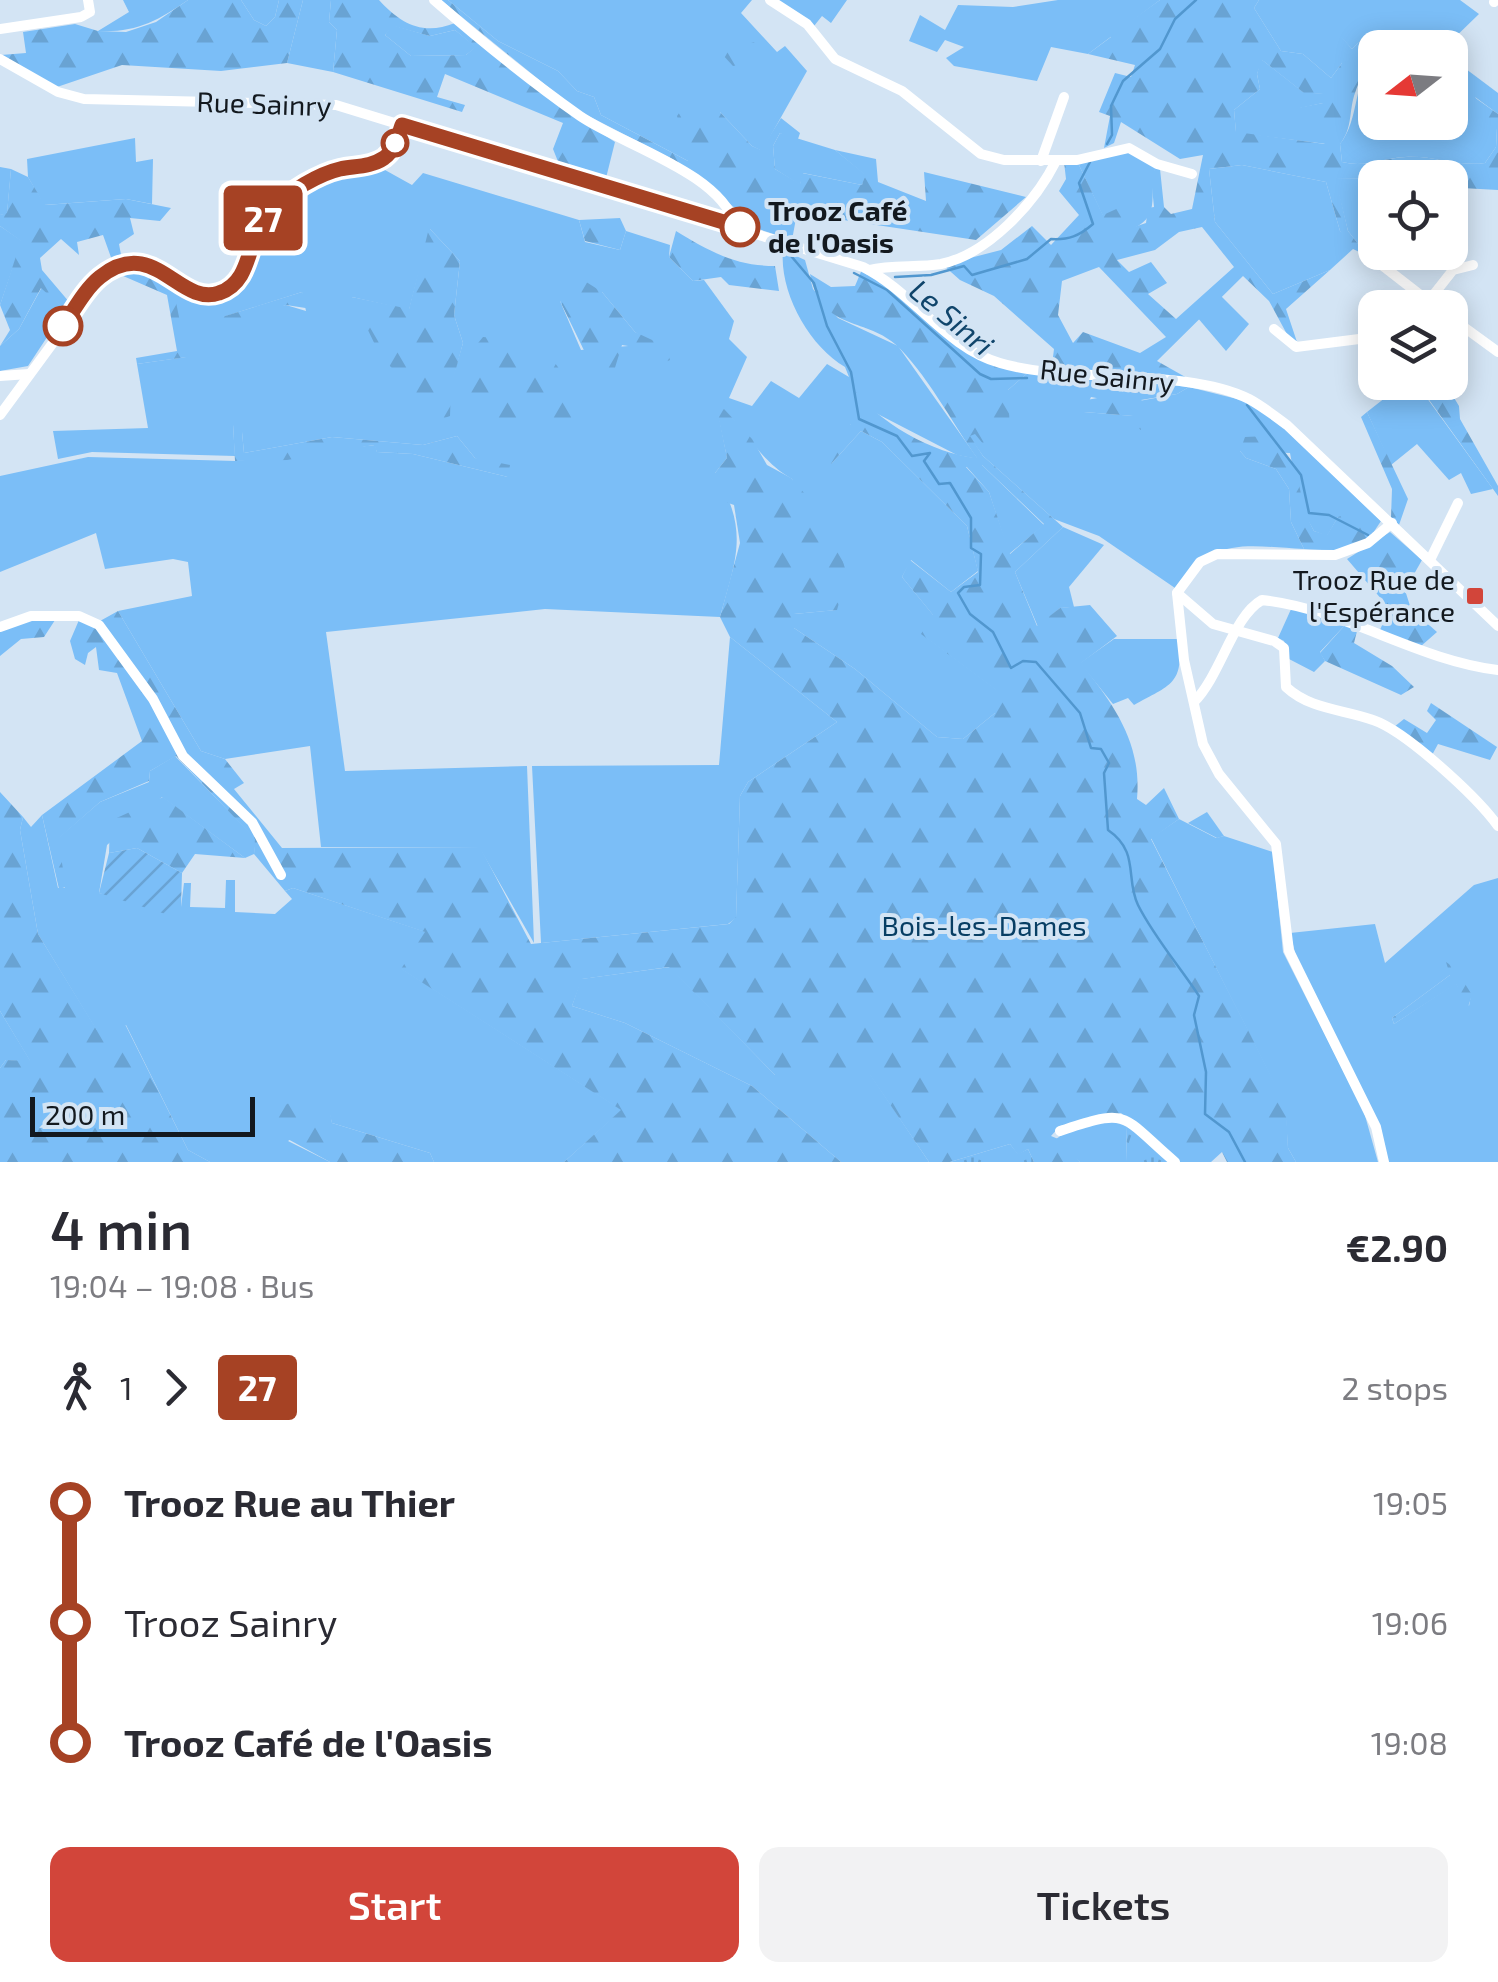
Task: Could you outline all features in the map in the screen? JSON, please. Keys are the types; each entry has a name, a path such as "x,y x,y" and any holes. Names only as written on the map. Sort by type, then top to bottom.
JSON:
{"street":[{"path":"0,29 81,17 90,12 88,0"},
{"path":"434,0 580,116 670,162 724,202 735,225"},
{"path":"770,0 807,24 835,58 902,91 971,150 1004,160 1056,161 1130,148 1157,164 1192,174"},
{"name":"Rue Sainry","path":"0,59 58,92 84,100 336,105 735,225 869,270 972,352 1000,364 1190,386 1248,398 1287,424 1497,621"},
{"path":"1041,161 1064,97"},
{"path":"0,415 102,276 126,266 152,265 192,291 214,296 230,288 244,274 257,225 273,206 320,176 382,160 393,148 402,125"},
{"path":"869,270 938,264 972,254 1039,192 1056,161"},
{"path":"1439,290 1453,270 1473,265"},
{"path":"1387,270 1411,290"},
{"path":"1274,329 1296,347 1358,338"},
{"path":"1468,330 1498,352"},
{"path":"0,376 28,374"},
{"path":"1430,560 1458,503"},
{"path":"1384,1162 1376,1128 1289,951 1276,844 1213,764 1194,702 1178,593 1200,562 1218,554 1335,555 1368,543 1392,524"},
{"path":"1178,593 1213,624 1236,634 1274,641 1284,648 1286,687 1296,696 1331,711 1376,720 1492,808 1498,826"},
{"path":"1194,702 1215,677 1251,606 1262,600 1289,603 1341,618 1458,665 1498,670"},
{"path":"0,627 31,616 78,616 99,626 152,698 183,756 252,822 281,875"},
{"path":"1060,1131 1108,1115 1123,1117 1175,1162"}],"green space":[{"path":"123,0 188,0 146,24 98,31 129,12"},
{"path":"188,0 241,0 254,20 266,26 275,17 279,0 303,0 287,63 221,71 122,65 57,87 1,55 26,53 23,32 75,24 98,31 126,32 156,22"},
{"path":"241,0 279,0 275,17 266,26 254,20"},
{"path":"303,0 331,0 329,22 337,30 333,72 287,63"},
{"path":"331,0 379,0 413,25 433,28 455,23 563,108 615,142 606,178 559,164 553,149 563,123 445,74 437,97 465,105 462,112 333,72 337,30 329,22","holes":["393,26 430,36 455,30 475,47 466,55 411,56 385,35"]},
{"path":"441,0 448,0 498,41 558,71 577,91 594,97 601,115 688,161 677,116 691,96 720,112 752,146 761,150 781,118 800,133 797,142 780,133 773,146 775,169 800,184 802,173 862,185 865,175 835,150 876,159 878,182 926,201 924,172 1026,197 976,240 797,213 792,240 737,222 735,208 674,160 575,109"},
{"path":"448,0 752,0 741,13 777,52 785,46 807,71 762,151 752,146 720,112 690,162 601,115 594,97 577,91 558,71 498,41"},
{"path":"778,0 847,0 831,23 822,16 814,26"},
{"path":"1058,0 1160,0 1088,54 1051,47 1037,81 954,66 946,58 964,47 945,40 937,52 909,41 920,15 945,30 958,5 1013,7"},
{"path":"1160,0 1259,0 1254,8 1281,51 1303,54 1331,78 1342,63 1330,42 1340,35 1352,49 1358,43 1358,85 1340,144 1342,162 1358,164 1358,179 1336,179 1348,231 1358,246 1353,248 1340,231 1326,182 1242,165 1209,169 1215,222 1273,294 1330,270 1286,309 1297,342 1289,338 1269,301 1243,276 1157,361 1196,383 1052,365 1054,349 994,296 960,280 943,265 1001,250 1032,226 1051,245 1079,215 1059,191 1066,179 1064,162 1078,163 1103,215 1123,206 1134,227 1146,223 1148,208 1154,207 1151,178 1156,166 1160,169 1164,207 1171,214 1192,209 1203,155 1180,159 1121,122 1114,143 1104,148 1110,116 1099,112 1115,73 1131,77 1135,65 1088,54 1111,37 1111,21 1132,20","holes":["1262,60 1304,93 1323,94 1323,103 1297,108 1317,116 1314,133 1325,144 1236,132 1234,110 1260,89 1257,74","1202,227 1234,267 1176,319 1148,294 1167,283 1151,262 1129,272 1117,260 1155,250 1179,232","1099,267 1166,337 1140,353 1083,332 1073,343 1058,315 1062,281"]},
{"path":"1259,0 1460,0 1479,14 1463,30 1358,30 1358,43 1352,49 1340,36 1342,63 1331,78 1303,54 1281,51 1254,8"},
{"path":"392,25 430,36 455,30 476,47 466,55 411,56 385,35"},
{"path":"754,42 763,60 733,66 721,53"},
{"path":"1261,59 1303,92 1323,94 1323,103 1300,108 1318,115 1327,144 1236,133 1234,110 1260,89 1257,74"},
{"path":"1468,70 1498,93 1498,114 1475,97 1497,128 1496,147 1485,163 1415,157 1342,162 1340,144 1351,123 1358,95 1358,140 1468,140"},
{"path":"1474,97 1498,114 1498,190 1468,188 1468,163 1485,163 1496,147 1497,129 1473,102"},
{"path":"780,133 835,150 866,175 862,185 803,173 800,185 775,169 773,146"},
{"path":"135,138 136,162 153,159 152,204 126,199 44,205 28,177 27,159"},
{"path":"1128,150 1156,166 1151,209 1143,223 1134,228 1103,216 1078,163"},
{"path":"1397,158 1440,160 1384,160"},
{"path":"376,165 412,185 423,173 579,220 585,242 620,250 626,231 670,245 669,257 693,281 704,280 734,321 729,339 747,357 729,398 752,406 771,381 799,398 827,364 849,377 845,367 809,332 791,300 783,250 805,260 813,289 838,318 898,346 978,459 957,455 868,409 851,424 831,464 861,431 882,442 967,526 978,571 951,592 911,560 902,577 934,616 922,634 997,690 995,713 963,739 937,737 855,669 794,628 794,614 836,610 792,479 764,456 724,410 718,412 727,458 715,473 733,511 737,544 720,617 545,609 326,632 345,771 527,766 534,943 479,847 321,847 310,746 225,759 201,751 118,611 192,596 188,562 173,559 105,569 96,533 0,572 0,476 88,457 236,461 375,445 377,452 413,454 508,477 475,458 457,436 423,445 332,437 244,453 242,432 233,425 235,456 92,452 58,459 53,431 148,428 137,364 186,357 174,296 229,293 241,285 259,230 272,215 330,175","holes":["430,229 460,261 454,315 463,343 450,387 450,416 352,297 409,310","302,292 306,311 286,305 223,317","602,292 635,332 652,344 581,350 560,301"]},
{"path":"1242,165 1326,182 1340,231 1358,244 1358,251 1353,249 1330,270 1273,294 1215,222 1209,169"},
{"path":"0,167 11,169 7,214 0,215"},
{"path":"11,169 28,177 45,205 126,199 171,208 160,221 130,218 134,234 119,244 122,260 113,263 103,235 77,242 79,255 61,239 40,258 42,270 70,303 65,310 41,288 19,329 0,346 10,330 0,305 21,241 0,226 0,215 7,213"},
{"path":"1335,179 1358,179 1358,244 1348,231"},
{"path":"620,218 626,231 620,250 585,241 579,220"},
{"path":"0,226 22,241 0,305"},
{"path":"429,228 460,261 454,315 463,343 451,387 450,416 439,420 380,355 352,297 409,309"},
{"path":"676,231 723,256 775,266 779,291 729,285 721,277 693,281 669,257"},
{"name":"Bois-les-Dames","path":"863,267 972,352 1030,371 1008,390 1010,432 989,451 975,434 970,436 983,456 1063,527 1015,572 1037,626 1060,608 1090,605 1117,636 1081,663 1115,710 1130,742 1137,799 1146,805 1164,788 1179,819 1151,839 1286,1105 1288,1148 1296,1162 1227,1162 1222,1152 1211,1162 1174,1162 1121,1113 1060,1126 1051,1136 1063,1141 1080,1162 1034,1162 1028,1149 1018,1155 1010,1144 950,1162 929,1162 870,1075 775,1075 669,967 582,979 572,1006 625,1023 752,1086 841,1162 564,1162 621,1110 401,969 425,932 293,888 285,891 254,854 255,839 176,756 150,771 149,781 100,802 58,839 66,887 59,889 42,815 142,741 117,673 99,670 96,647 88,653 85,665 75,659 70,641 79,620 100,621 118,611 201,751 225,759 244,783 234,789 282,848 480,847 531,944 729,924 736,917 740,796 748,782 837,722 730,637 720,617 740,543 734,505 711,497 715,473 727,458 717,411 724,409 752,439 767,465 791,478 832,525 847,575 837,610 794,614 794,628 855,669 937,737 963,739 995,713 987,701 996,690 921,634 933,615 902,577 910,560 951,592 978,572 967,526 882,442 861,431 831,464 820,455 851,424 846,413 852,386 876,412 907,434 943,450 977,458 906,355 883,336 834,314 816,292 810,274 831,287 855,286","holes":["982,465 1044,524 1010,554 989,492 966,467"]},
{"path":"156,268 194,298 175,297 187,357 137,364 136,358 177,351 167,295 114,272"},
{"path":"569,271 602,292 635,332 665,346 670,360 658,365 645,361 640,348 622,345 613,374 594,371 560,301 558,279"},
{"path":"42,287 65,310 28,366 0,371 0,346 19,329"},
{"path":"302,292 312,309 286,305 225,326 222,317"},
{"path":"1221,296 1249,324 1226,351 1197,317"},
{"path":"483,337 534,347 556,364 576,414 559,431 469,415 465,359"},
{"path":"1030,371 1140,382 1135,391 1102,399 1091,397 1084,412 1134,416 1141,429 1139,401 1177,394 1189,387 1249,402 1283,426 1381,521 1373,533 1338,517 1327,536 1314,531 1300,506 1290,453 1240,451 1246,458 1276,469 1289,489 1291,522 1304,549 1248,546 1217,552 1189,571 1175,588 1099,536 1054,519 983,456 969,436 1008,390"},
{"path":"1140,382 1189,387 1177,394 1141,400 1152,409 1143,416 1141,430 1131,423 1133,416 1084,412 1065,404 1135,391"},
{"path":"1382,400 1428,400 1493,489 1471,494 1461,473 1449,480 1417,444 1391,465 1367,412"},
{"path":"1429,400 1455,400 1460,419 1498,486 1498,496"},
{"path":"1367,412 1408,499 1399,525 1391,517 1392,489 1361,417"},
{"path":"257,421 255,430 242,432 244,453 332,437 423,445 457,436 475,458 510,465 508,477 413,454 377,452 374,445 287,460 235,461 233,424"},
{"path":"1267,436 1289,458 1314,531 1327,535 1338,517 1346,514 1373,533 1341,549 1304,549 1291,522 1289,489 1276,469 1246,458 1240,451 1245,437"},
{"path":"965,465 982,465 1044,525 1009,554 989,492"},
{"path":"1063,527 1104,545 1069,587 1074,607 1060,608 1038,627 1015,572"},
{"path":"1390,532 1422,560 1405,590 1411,609 1437,632 1420,647 1380,630 1389,608 1347,559"},
{"path":"1292,607 1345,625 1320,652 1325,661 1314,672 1289,659 1284,641 1278,638"},
{"path":"57,617 44,637 21,639 0,656 0,623"},
{"path":"1345,625 1357,631 1354,643 1392,666 1414,687 1401,695 1325,661 1320,653"},
{"path":"730,637 837,722 748,782 740,796 736,918 728,924 541,943 532,766 719,765"},
{"path":"1114,639 1178,639 1177,674 1166,687 1134,705 1128,698 1113,704 1080,663"},
{"path":"1431,703 1497,747 1490,760 1438,744 1431,757 1394,727 1404,719 1427,733 1436,720 1427,711"},
{"path":"175,756 256,839 254,854 245,858 162,797 107,845 99,893 181,907 184,883 191,883 190,907 225,908 226,880 235,880 235,912 275,914 292,899 285,891 293,888 426,932 402,969 622,1110 564,1162 434,1162 430,1153 332,1123 329,1111 288,1141 330,1162 210,1162 188,1150 126,1025 97,1031 38,934 20,830 23,817 31,827 42,815 58,888 65,888 57,839 100,802 149,782 150,771"},
{"path":"0,792 23,817 20,830 38,934 97,1030 125,1024 188,1150 210,1162 0,1162 0,1068 6,1060 30,1061 0,1011"},
{"path":"163,797 245,858 195,854 182,873 137,848 109,853 110,821"},
{"path":"1207,812 1224,836 1217,838 1188,823"},
{"path":"1179,819 1216,838 1224,836 1273,852 1283,952 1364,1112 1378,1162 1296,1162 1288,1148 1285,1105 1151,838"},
{"path":"137,848 182,873 181,907 175,917 99,893 109,853"},
{"path":"1498,878 1498,1162 1387,1162 1381,1130 1298,964 1290,933 1375,924 1385,963 1474,885","holes":["1450,975 1471,995 1469,1006 1456,983 1394,1024 1392,1018"]},
{"path":"1446,962 1455,968 1472,995 1468,1007 1456,984 1394,1024 1392,1018 1450,975"},
{"path":"670,967 775,1075 870,1074 929,1162 841,1162 752,1086 625,1023 572,1006 581,979"},
{"path":"0,1011 31,1062 6,1060 0,1068"},
{"path":"293,1101 330,1111 332,1123 430,1153 434,1162 330,1162 273,1131 267,1114"},
{"path":"1109,1117 1127,1125 1126,1162 1080,1162 1056,1139 1071,1129"},
{"path":"1127,1125 1170,1162 1126,1162"},
{"path":"1010,1144 1018,1154 1028,1149 1034,1162 950,1162"}],"waterway":[{"path":"1107,144 1112,135 1111,106 1123,81 1160,49 1175,19 1196,0"},
{"path":"895,277 931,275 964,266 972,275 1027,259 1051,239 1083,232 1093,224 1079,183 1090,162"},
{"path":"786,250 814,283 827,326 851,372 859,419 897,436 912,456 930,453 924,461 939,484 950,483 971,518 971,548 981,554 980,585 964,587 958,593 970,614 993,632 1011,668 1023,661 1036,662 1080,713 1091,748 1101,749 1109,763 1104,773 1108,830 1118,838 1128,856 1134,895 1144,917 1199,996 1194,1015 1206,1072 1205,1114 1229,1132 1245,1162"},
{"name":"Le Sinri","path":"854,273 887,290 980,374 991,379 1027,378"},
{"path":"1247,405 1301,475 1309,513 1329,515 1368,535"}],"bus line":[{"name":"27","path":"63,326 92,285 113,269 126,266 152,265 192,291 214,296 230,288 244,274 250,241 273,206 320,176 382,160 393,148 402,125 740,227"}],"place":[{"name":"Trooz Café de l'Oasis","path":"740,227"},
{"name":"Trooz Rue de l'Espérance","path":"1475,596"}]}
